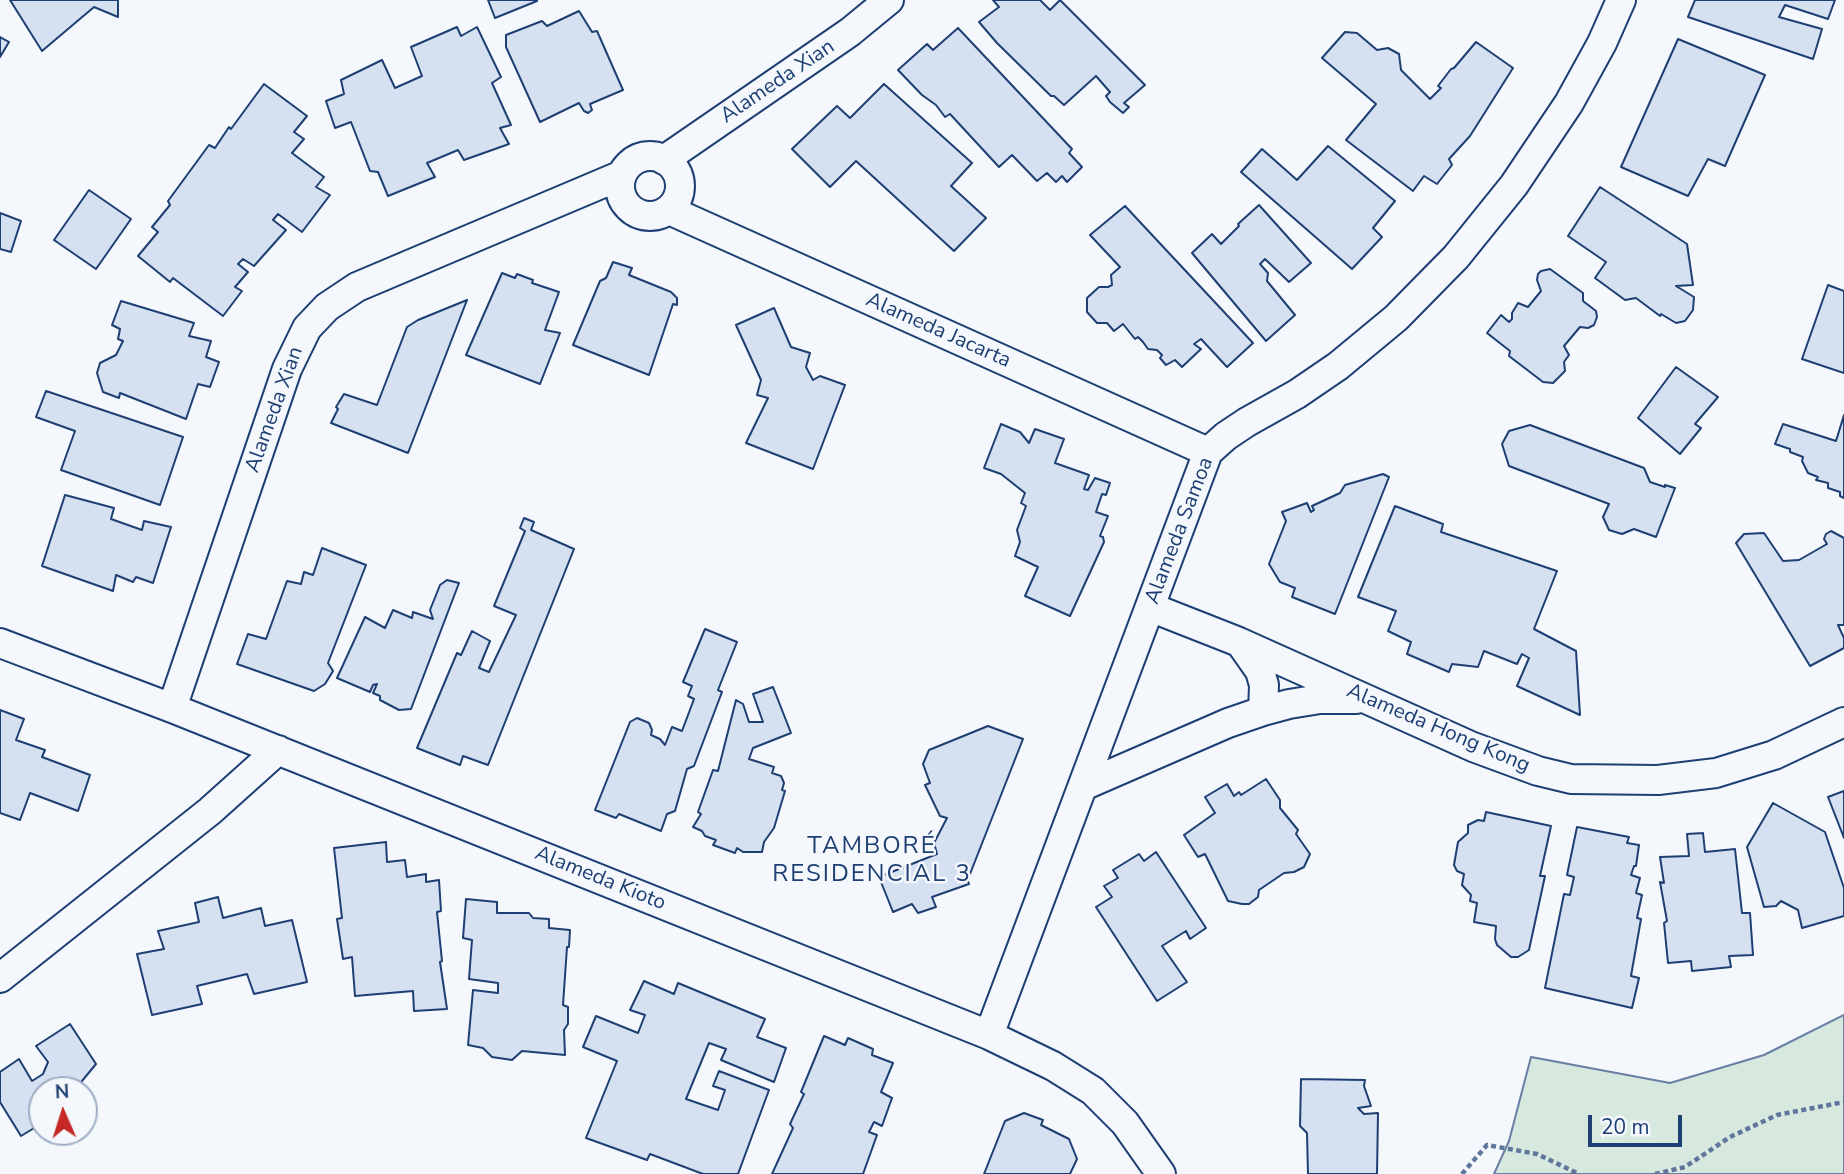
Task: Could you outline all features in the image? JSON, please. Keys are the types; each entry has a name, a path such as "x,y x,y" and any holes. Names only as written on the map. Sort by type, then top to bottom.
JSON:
{"street":[{"name":"Alameda Xian","path":"664,160 850,32 889,0"},
{"name":"Alameda Samoa","path":"989,1035 1208,452 1226,436 1338,366 1396,318 1457,257 1514,185 1569,103 1602,43 1621,0"},
{"path":"654,156 664,160 678,174 680,184 676,203 669,210 651,217 632,211 621,195 622,176 627,167 644,157 654,156"},
{"name":"Alameda Xian","path":"172,708 287,369 307,328 327,307 357,287 622,176"},
{"name":"Alameda Jacarta","path":"669,210 1208,452"},
{"name":"Alameda Hong Kong","path":"1150,607 1239,642 1486,752 1538,771 1583,780 1658,780 1716,773 1774,755 1844,722"},
{"path":"1239,642 1260,671 1264,685 1263,711"},
{"name":"Alameda Kioto","path":"0,643 278,750 989,1035 1053,1066 1093,1091 1125,1123 1161,1174"},
{"path":"1083,786 1228,723 1263,711 1320,699 1366,699"},
{"path":"0,978 210,811 278,750"}],"path":[{"path":"1655,1174 1685,1167 1730,1137 1776,1115 1844,1102"},
{"path":"1462,1174 1488,1145 1537,1154 1579,1174"}],"shaded area":[{"path":"1844,1015 1844,1174 1494,1174 1509,1141 1531,1057 1670,1083 1764,1055"}],"building":[{"path":"10,0 118,0 118,17 94,7 42,51"},
{"path":"488,0 537,0 537,1 495,18"},
{"path":"993,0 1040,0 1050,10 1060,0 1145,85 1124,103 1129,107 1123,113 1110,102 1106,96 1110,92 1096,76 1064,105 1051,96 979,22 999,7"},
{"path":"1695,0 1835,0 1828,19 1785,5 1779,17 1822,29 1813,59 1688,17"},
{"path":"579,11 592,32 597,31 623,90 590,104 592,110 588,113 579,103 540,122 506,47 506,35 542,21 547,26"},
{"path":"457,27 461,36 477,27 501,77 492,83 511,125 500,128 509,144 464,160 458,150 427,163 435,177 388,196 378,172 370,171 351,122 335,128 326,101 344,94 341,80 382,60 395,88 422,76 411,47"},
{"path":"958,28 1072,149 1069,153 1082,167 1067,182 1062,176 1056,182 1047,173 1037,181 1012,155 999,167 950,114 945,117 936,105 922,95 898,70 927,44 933,50"},
{"path":"1345,32 1357,33 1377,50 1388,48 1399,54 1401,70 1430,99 1441,88 1438,86 1451,69 1476,42 1513,68 1470,136 1449,159 1452,165 1437,184 1424,176 1413,191 1346,140 1376,104 1322,58"},
{"path":"0,37 9,42 0,57"},
{"path":"1678,39 1765,75 1725,166 1708,159 1688,196 1621,167"},
{"path":"264,84 307,116 294,132 304,139 292,153 324,177 316,187 330,195 302,232 278,214 273,220 286,230 254,266 243,259 238,264 248,272 235,287 242,291 223,316 173,278 170,282 138,256 158,232 152,227 170,205 168,201 209,145 215,148"},
{"path":"884,84 972,163 951,186 986,218 954,251 856,161 830,187 792,149 837,106 850,118"},
{"path":"1328,146 1395,201 1373,228 1382,237 1352,269 1241,172 1262,149 1297,180"},
{"path":"1600,187 1687,244 1693,285 1676,286 1694,297 1693,310 1685,321 1676,323 1661,314 1660,316 1636,298 1625,300 1595,278 1606,262 1568,236"},
{"path":"89,190 131,219 96,269 54,240"},
{"path":"1259,205 1311,263 1289,282 1265,259 1260,264 1268,273 1267,281 1295,315 1266,341 1192,253 1212,234 1221,244"},
{"path":"1125,206 1253,343 1227,367 1201,339 1194,344 1201,349 1182,367 1175,360 1166,365 1157,350 1148,349 1138,337 1135,339 1123,324 1114,331 1107,323 1097,323 1087,312 1087,298 1099,287 1112,285 1111,275 1120,267 1090,235"},
{"path":"0,213 21,221 11,252 0,249"},
{"path":"613,262 632,268 629,275 671,292 677,298 677,305 673,304 649,375 573,345 600,281 606,278"},
{"path":"1550,269 1583,293 1583,301 1596,311 1597,317 1594,325 1588,328 1580,327 1564,346 1569,355 1564,362 1565,371 1553,383 1543,382 1509,356 1510,351 1487,333 1501,315 1509,322 1518,303 1528,307 1541,291 1538,274"},
{"path":"502,273 515,278 517,274 533,280 532,283 559,292 545,330 560,333 540,384 466,355"},
{"path":"1828,285 1844,291 1844,373 1802,359"},
{"path":"467,300 408,453 331,423 344,394 377,405 407,327"},
{"path":"121,301 194,323 189,336 211,341 206,357 219,362 210,387 198,384 186,419 120,393 119,398 103,392 97,373 100,363 116,355 123,341 118,339 120,329 112,325"},
{"path":"774,308 791,347 810,353 806,367 813,380 820,376 845,385 813,469 746,443 768,398 757,395 761,380 736,325"},
{"path":"1676,367 1718,397 1695,424 1701,428 1680,454 1638,418"},
{"path":"46,391 183,437 160,505 61,470 75,431 36,417"},
{"path":"1844,415 1844,498 1840,496 1840,492 1828,488 1828,483 1816,480 1818,477 1808,473 1802,461 1803,457 1775,444 1783,424 1836,441"},
{"path":"1001,424 1020,432 1029,443 1035,429 1064,439 1055,463 1089,475 1084,489 1088,490 1095,478 1110,483 1106,495 1102,494 1096,512 1108,516 1100,536 1104,542 1070,616 1025,596 1038,567 1015,556 1020,542 1017,530 1026,506 1021,503 1025,493 1001,474 984,468"},
{"path":"1530,425 1644,468 1650,482 1675,488 1656,537 1634,529 1622,534 1609,530 1603,517 1609,504 1509,466 1502,444 1509,431"},
{"path":"1383,474 1389,477 1335,614 1292,597 1295,588 1280,582 1269,564 1286,521 1282,512 1307,503 1311,512 1314,510 1312,506 1340,493 1345,485"},
{"path":"65,495 114,508 111,519 142,530 144,521 171,527 153,583 136,577 133,582 116,575 113,591 42,566"},
{"path":"1395,506 1443,524 1441,532 1557,571 1534,629 1576,651 1580,715 1517,686 1529,658 1522,654 1517,664 1484,651 1478,667 1452,664 1449,672 1407,654 1411,642 1388,631 1396,611 1358,597"},
{"path":"524,518 534,522 531,530 574,549 488,765 463,756 460,765 417,748 457,653 461,655 472,631 490,641 479,668 489,672 516,615 494,606 525,531 520,528"},
{"path":"1831,531 1844,538 1844,625 1838,625 1844,638 1844,648 1810,666 1736,543 1744,534 1764,533 1783,561 1799,560 1827,544 1824,539"},
{"path":"322,548 366,565 328,663 333,671 325,684 314,691 237,664 248,634 266,639 287,581 301,584 304,572 313,575"},
{"path":"447,580 459,583 411,709 399,710 380,700 380,696 373,693 377,684 373,685 370,692 337,678 365,617 385,628 393,610 412,618 413,612 433,619 430,610 440,585"},
{"path":"705,629 737,642 718,690 722,692 694,766 687,769 675,811 667,814 661,831 619,814 616,818 595,810 630,722 637,718 649,723 651,735 665,745 672,727 682,731 694,699 688,696 692,686 683,682"},
{"path":"773,687 791,733 753,748 749,759 774,767 772,773 781,776 784,783 782,790 785,791 774,828 764,842 762,852 743,852 737,848 735,853 713,845 716,840 693,827 701,814 698,812 713,770 718,771 736,700 743,704 749,722 763,722 753,694"},
{"path":"0,710 24,719 16,740 45,750 42,757 90,775 78,811 30,793 20,820 0,813"},
{"path":"988,726 1023,739 970,874 966,876 969,884 932,897 936,907 918,913 912,904 893,912 879,877 937,854 934,843 947,818 940,816 925,785 930,783 923,764 929,750"},
{"path":"1266,779 1280,800 1280,808 1298,830 1296,834 1310,854 1304,867 1284,873 1259,890 1258,897 1249,904 1228,901 1205,854 1198,857 1184,835 1215,813 1205,797 1227,784 1234,796 1239,792 1241,795"},
{"path":"1844,791 1844,838 1828,797"},
{"path":"1773,803 1825,832 1844,888 1844,916 1802,928 1798,910 1781,901 1776,906 1764,907 1747,847"},
{"path":"1486,812 1551,826 1540,876 1545,876 1529,950 1518,957 1511,957 1497,945 1496,926 1474,922 1477,903 1470,901 1471,895 1462,885 1464,874 1457,871 1454,865 1458,842 1468,833 1468,825 1478,820 1484,821"},
{"path":"1577,827 1629,837 1627,843 1639,845 1636,866 1631,875 1640,878 1636,893 1642,895 1637,918 1641,919 1631,976 1639,978 1632,1008 1545,988 1564,894 1570,895 1574,877 1567,875"},
{"path":"1703,833 1705,852 1735,849 1742,913 1750,913 1753,955 1729,956 1731,967 1692,971 1691,961 1668,963 1664,923 1667,921 1660,882 1664,883 1660,857 1689,856 1687,834"},
{"path":"386,842 387,862 405,860 407,877 426,874 426,882 439,880 441,911 437,912 440,962 447,1009 414,1011 413,991 355,996 352,957 343,959 337,919 342,918 334,848"},
{"path":"1156,852 1206,928 1190,939 1186,931 1162,946 1187,982 1157,1001 1096,907 1112,897 1104,886 1118,878 1113,870 1139,854 1144,861"},
{"path":"218,897 223,918 261,908 265,926 292,920 307,982 254,994 247,974 197,986 202,1004 152,1015 137,954 164,949 158,931 199,922 195,903"},
{"path":"466,899 497,902 497,913 529,913 533,918 549,919 549,928 570,930 563,1005 568,1007 568,1024 564,1030 565,1055 522,1051 512,1060 492,1057 483,1048 468,1045 473,990 498,993 498,983 469,979 472,940 463,938"},
{"path":"644,981 674,994 678,983 765,1019 757,1037 786,1048 774,1082 721,1060 726,1049 709,1043 686,1099 718,1110 725,1090 713,1086 719,1071 769,1090 738,1174 703,1174 650,1154 647,1160 586,1138 617,1061 583,1047 596,1016 638,1033 645,1015 630,1010"},
{"path":"70,1024 96,1064 86,1076 40,1076 48,1062 36,1046"},
{"path":"824,1036 845,1045 848,1038 873,1049 872,1055 893,1063 881,1092 892,1098 882,1126 874,1122 869,1132 877,1135 863,1174 772,1174 793,1128 790,1124 804,1094 801,1092"},
{"path":"19,1059 29,1076 28,1132 21,1136 0,1102 0,1072"},
{"path":"1301,1079 1365,1080 1364,1086 1371,1106 1358,1108 1364,1114 1378,1113 1377,1174 1308,1174 1307,1133 1300,1126"},
{"path":"1024,1113 1043,1120 1041,1125 1069,1139 1077,1159 1070,1174 984,1174 1005,1121"}],"district":[{"name":"TAMBORÉ RESIDENCIAL 3","path":"872,861"}]}
